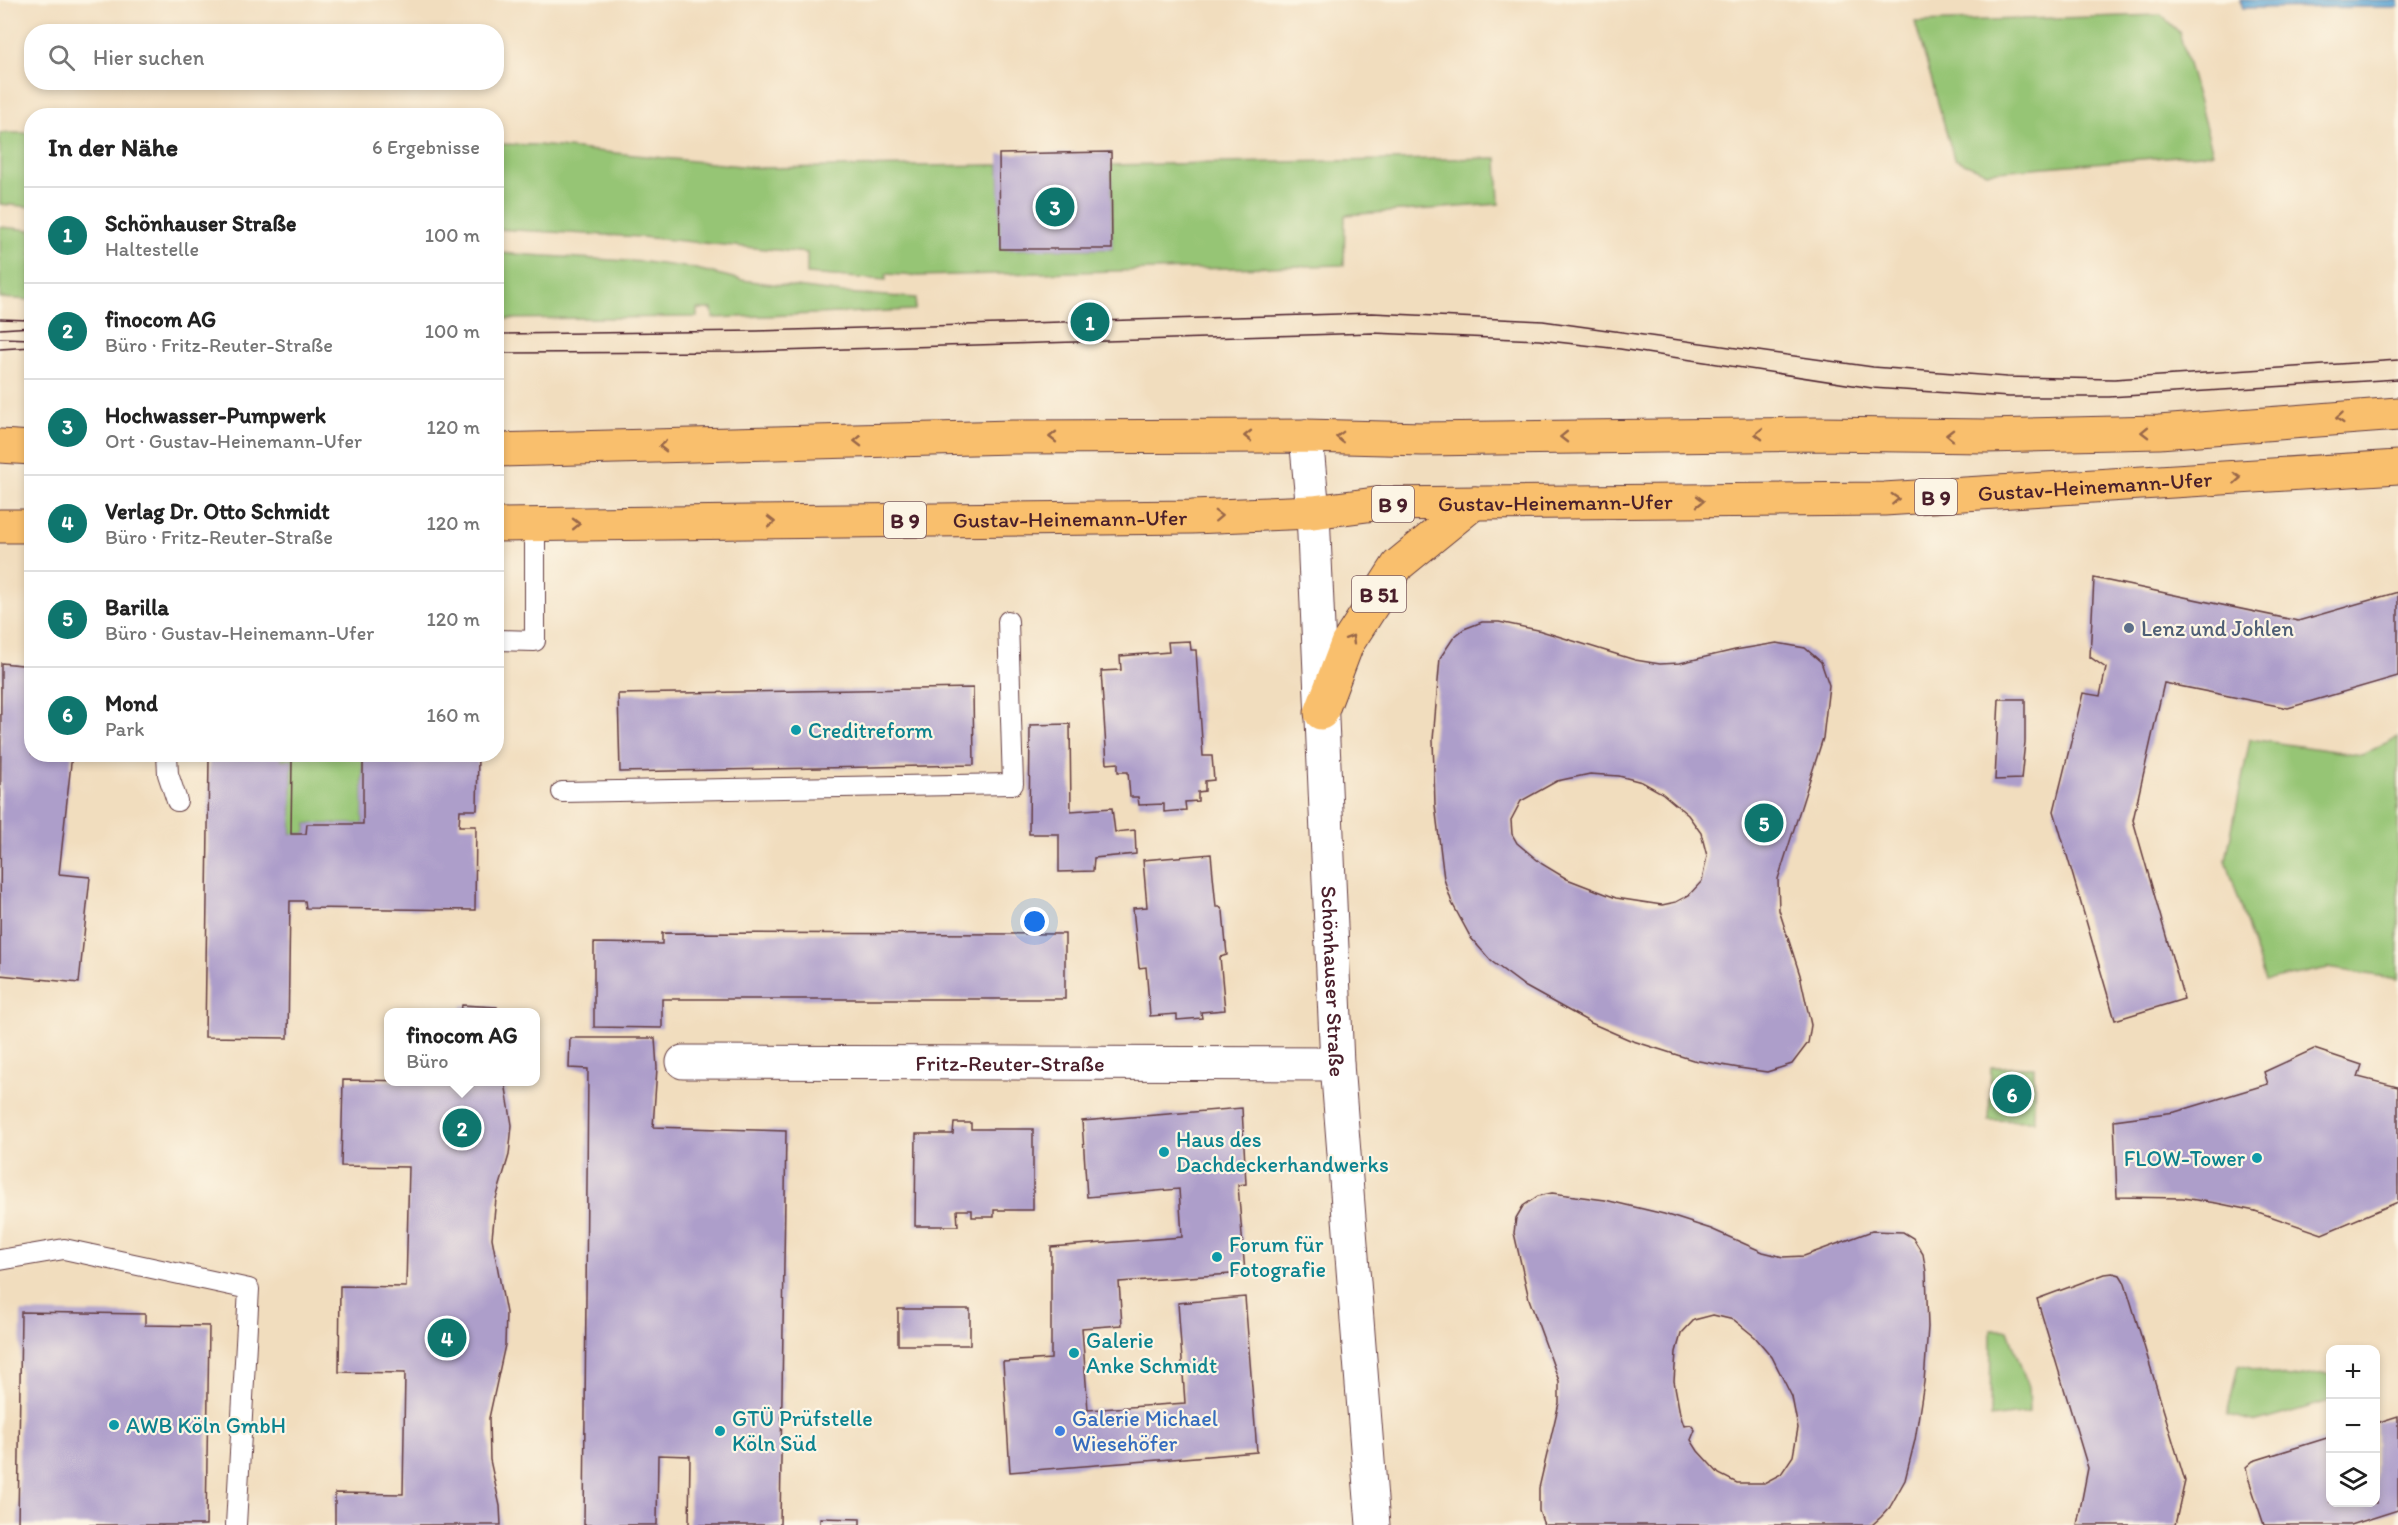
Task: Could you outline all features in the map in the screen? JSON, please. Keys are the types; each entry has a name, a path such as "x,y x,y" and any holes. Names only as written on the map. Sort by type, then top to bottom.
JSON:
{"main road":[{"path":"504,450 1012,437 1306,436 1423,439 1818,434 2009,435 2159,432 2398,414"},
{"path":"0,446 24,448"},
{"name":"Gustav-Heinemann-Ufer","path":"504,525 1192,517 1313,512 1375,504 1884,500 2398,467"},
{"name":"B 51","path":"1321,713 1347,644 1398,565 1474,503"},
{"path":"0,526 24,526"}],"street":[{"name":"Schönhauser Straße","path":"1306,436 1313,512 1337,1064 1373,1525"},
{"name":"Fritz-Reuter-Straße","path":"683,1062 1337,1064"}],"lane":[{"path":"504,640 535,641 535,525"},
{"path":"562,792 1013,784 1008,621"},
{"path":"167,762 168,774 177,801"},
{"path":"0,1260 64,1249 249,1289 236,1525"}],"green space":[{"path":"2161,15 2179,32 2213,153 1986,172 1954,159 1915,22"},
{"path":"0,133 24,133 24,206 0,204"},
{"path":"504,144 538,145 760,168 999,165 1001,249 1112,249 1111,165 1497,158 1499,204 1345,215 1344,265 918,276 886,274 886,280 807,274 807,253 641,237 504,229"},
{"path":"0,227 24,229 24,300 0,298"},
{"path":"504,253 645,262 692,268 742,280 843,293 916,298 915,310 713,318 712,309 697,309 697,317 504,319"},
{"path":"2398,737 2398,979 2328,968 2265,981 2226,860 2250,739 2362,755"},
{"path":"292,762 363,762 363,824 307,824 306,834 291,834"},
{"path":"1991,1067 2034,1067 2034,1121 1989,1120"},
{"path":"1991,1330 2008,1330 2028,1387 2029,1413 1990,1418"},
{"path":"2238,1365 2289,1378 2326,1374 2326,1402 2257,1422 2227,1415"}],"water":[{"path":"2240,0 2398,0 2398,7 2243,8"}],"building":[{"path":"1111,152 1112,249 1000,249 999,154"},
{"path":"2094,578 2298,621 2398,592 2398,676 2288,708 2164,683 2133,820 2184,999 2115,1020 2054,811 2083,693 2100,696 2106,668 2090,657"},
{"path":"1482,622 1499,622 1538,630 1635,660 1660,664 1680,663 1777,643 1805,648 1821,662 1829,685 1823,738 1778,879 1779,910 1800,975 1811,1025 1808,1043 1792,1064 1767,1072 1739,1068 1693,1060 1630,1040 1591,1023 1526,987 1491,961 1471,938 1452,903 1444,879 1435,805 1433,740 1440,658 1454,637 1464,629","holes":["1590,774 1619,776 1642,782 1662,793 1688,815 1701,833 1707,856 1702,881 1689,895 1676,902 1662,905 1616,898 1567,879 1542,864 1517,843 1512,834 1511,820 1521,801 1557,781"]},
{"path":"1190,641 1191,650 1196,650 1203,756 1212,756 1214,780 1205,781 1205,791 1198,792 1198,801 1185,802 1186,810 1164,812 1164,804 1139,805 1138,797 1130,797 1128,772 1118,772 1118,763 1107,764 1101,671 1121,670 1120,656 1169,652 1168,642"},
{"path":"1,663 24,665 24,762 71,762 59,874 90,877 79,983 0,975"},
{"name":"Creditreform","path":"973,688 974,765 620,772 618,694"},
{"path":"1999,699 2025,699 2025,742 2021,779 1995,780"},
{"path":"1070,724 1071,811 1112,808 1115,832 1135,830 1136,854 1094,858 1093,871 1059,872 1059,834 1029,834 1030,725"},
{"path":"209,762 292,762 291,834 306,834 307,824 363,824 363,762 478,762 477,810 460,810 459,826 476,826 475,910 306,908 305,901 290,901 288,1038 205,1037"},
{"path":"1211,854 1216,907 1220,907 1223,911 1227,955 1220,957 1225,1010 1201,1012 1202,1018 1177,1020 1177,1014 1150,1016 1146,967 1139,968 1133,908 1147,907 1143,860"},
{"path":"662,933 1065,934 1065,999 662,999 662,1028 594,1027 594,943 662,944"},
{"path":"462,1005 497,1007 497,1008 462,1008"},
{"path":"570,1038 655,1038 657,1068 653,1127 786,1131 780,1525 689,1525 690,1456 658,1455 657,1525 584,1525 588,1069 569,1068"},
{"name":"FLOW-Tower","path":"2314,1049 2362,1065 2358,1077 2398,1087 2398,1202 2322,1234 2255,1211 2216,1203 2183,1198 2117,1197 2114,1120 2175,1112 2268,1084 2264,1072"},
{"path":"343,1080 384,1081 384,1086 506,1086 512,1125 509,1155 496,1199 492,1238 506,1313 505,1345 489,1418 490,1460 500,1506 501,1525 335,1525 335,1493 403,1494 405,1373 339,1372 340,1286 406,1287 409,1167 341,1166"},
{"path":"1242,1108 1246,1184 1238,1185 1245,1273 1119,1282 1122,1325 1082,1328 1088,1410 1185,1403 1178,1303 1245,1297 1257,1452 1010,1472 1003,1362 1051,1359 1051,1247 1182,1237 1179,1189 1087,1197 1082,1121"},
{"path":"954,1123 971,1123 971,1129 1033,1129 1033,1210 994,1210 994,1217 972,1217 972,1210 957,1210 958,1226 915,1226 916,1134 953,1134"},
{"path":"1552,1193 1605,1200 1664,1214 1711,1229 1763,1252 1783,1257 1804,1256 1872,1231 1903,1232 1913,1238 1923,1254 1926,1272 1928,1327 1924,1382 1915,1440 1905,1480 1890,1507 1881,1517 1872,1525 1544,1525 1539,1511 1539,1488 1559,1403 1559,1381 1529,1299 1514,1233 1516,1218 1523,1206 1538,1196","holes":["1713,1315 1734,1320 1755,1337 1772,1357 1792,1397 1798,1428 1793,1456 1781,1474 1764,1483 1737,1483 1719,1474 1698,1451 1691,1440 1695,1430 1691,1425 1684,1426 1680,1414 1674,1381 1676,1352 1681,1334 1694,1320"]},
{"path":"2113,1273 2120,1275 2125,1283 2185,1481 2175,1525 2077,1525 2088,1468 2037,1299"},
{"path":"898,1309 970,1309 970,1345 898,1345"},
{"name":"AWB Köln GmbH","path":"21,1312 145,1314 145,1325 209,1326 206,1525 18,1525"},
{"path":"2398,1416 2398,1510 2351,1525 2264,1525 2246,1467 2253,1461 2326,1438 2326,1507 2380,1507 2380,1422"},
{"name":"GTÜ Prüfstelle Köln Süd","path":"820,1518 860,1519 860,1525 820,1525"}],"tram line":[{"path":"504,334 757,331 1372,313 1543,321 1873,367 2007,377 2114,379 2398,360"},
{"path":"0,319 24,320"},
{"path":"0,329 24,328"},
{"path":"504,353 744,352 1373,333 1539,340 1620,349 1872,388 2009,397 2109,397 2398,379"},
{"path":"0,338 24,339"},
{"path":"0,349 24,348"}],"place":[{"name":"Hochwasser-Pumpwerk","path":"1055,207"},
{"name":"Schönhauser Straße","path":"1090,322"},
{"name":"Lenz und Johlen","path":"2129,628"},
{"name":"Creditreform","path":"796,730"},
{"name":"Barilla","path":"1764,823"},
{"name":"Mond","path":"2012,1094"},
{"name":"finocom AG","path":"462,1128"},
{"name":"Haus des Dachdeckerhandwerks","path":"1164,1152"},
{"name":"FLOW-Tower","path":"2257,1158"},
{"name":"Forum für Fotografie","path":"1217,1257"},
{"name":"Verlag Dr. Otto Schmidt","path":"447,1338"},
{"name":"Galerie Anke Schmidt","path":"1074,1353"},
{"name":"AWB Köln GmbH","path":"114,1425"},
{"name":"GTÜ Prüfstelle Köln Süd","path":"720,1431"},
{"name":"Galerie Michael Wiesehöfer","path":"1060,1431"}]}
